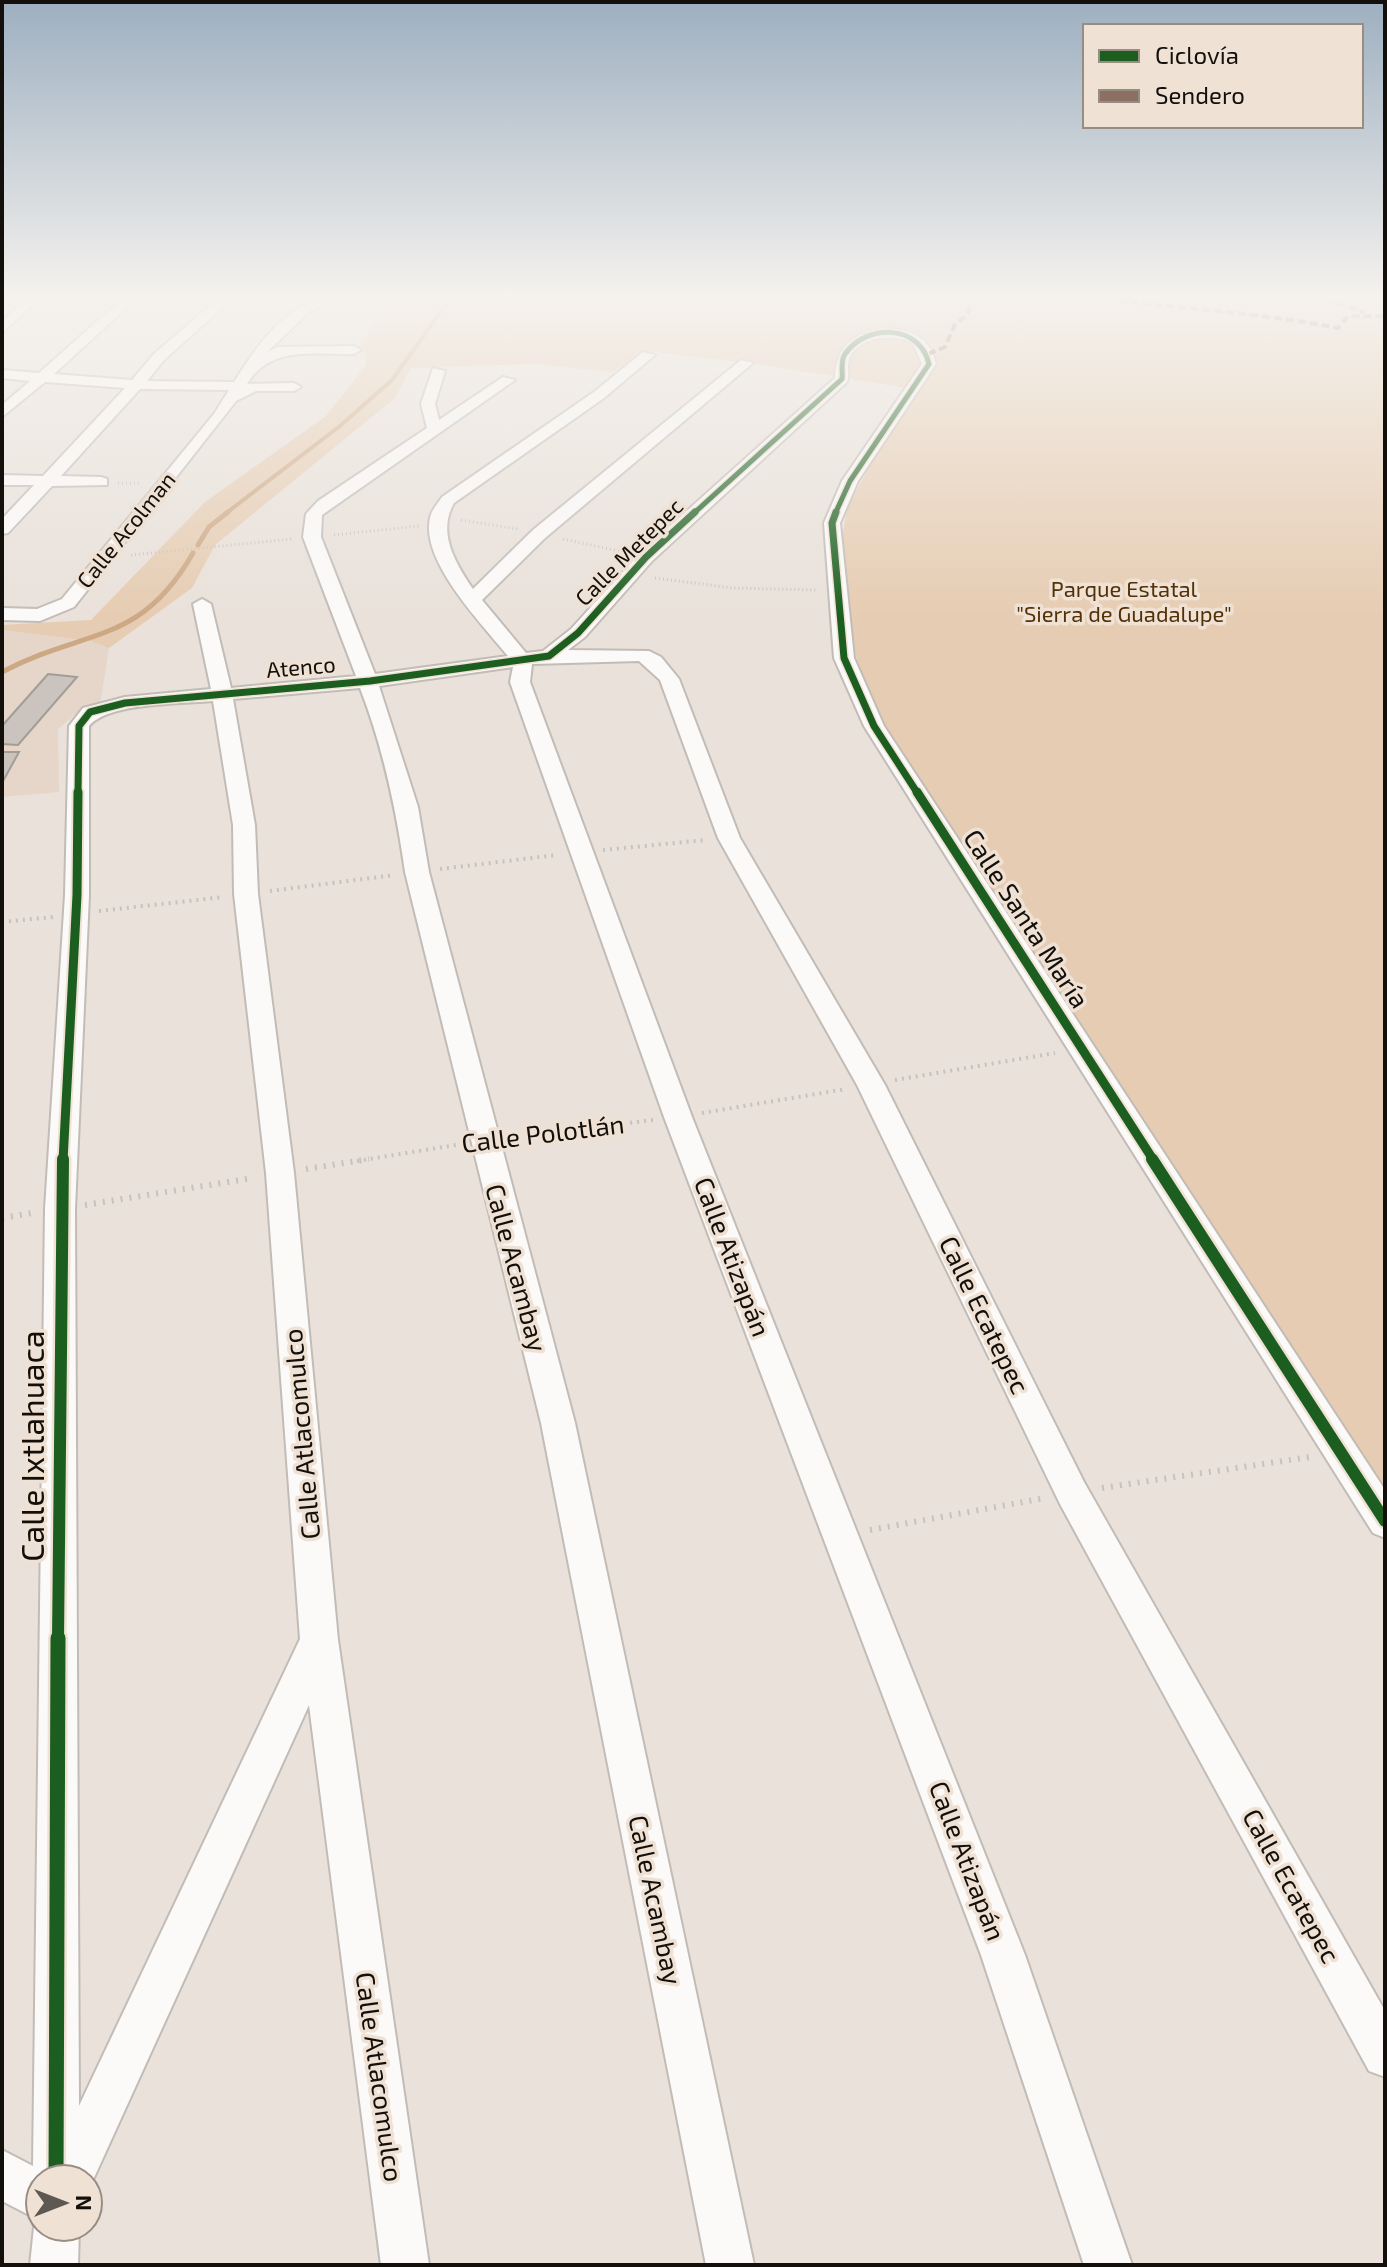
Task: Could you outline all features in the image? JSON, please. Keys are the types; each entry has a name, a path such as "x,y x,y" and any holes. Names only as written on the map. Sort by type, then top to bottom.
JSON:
{"street":[{"path":"2,529 117,405"},
{"name":"Calle Acolman","path":"2,614 32,616 55,611 68,603 224,405"},
{"path":"428,405 434,428"},
{"path":"312,537 317,509 470,405"},
{"path":"536,659 472,600 448,561 435,524 440,507 448,500 585,405"},
{"path":"472,600 539,534 695,405"},
{"name":"Calle Metepec","path":"536,659 578,633 646,557 814,405"},
{"name":"Calle Santa María","path":"903,405 837,507 832,523 844,658 874,726 1084,1048 1338,1453 1385,1521"},
{"path":"2,480 101,482"},
{"name":"Calle Acambay","path":"312,537 370,681 407,807 417,872 483,1140 558,1423 730,2265"},
{"name":"Calle Atlacomulco","path":"202,604 222,693 244,825 246,894 280,1173 319,1640 405,2265"},
{"name":"Calle Ecatepec","path":"536,659 642,655 654,661 669,679 729,838 871,1085 1072,1493 1385,2055"},
{"name":"Atenco","path":"85,716 110,705 370,681 536,659"},
{"name":"Calle Atizapán","path":"536,659 520,682 678,1117 1003,1955 1108,2265"},
{"name":"Calle Ixtlahuaca","path":"56,2163 60,1209 75,914 79,726 85,716"},
{"path":"76,2163 319,1640"},
{"path":"2,2174 24,2187"},
{"path":"54,2265 55,2243"}],"path":[{"path":"101,482 164,484"},
{"path":"106,554 174,555 207,547 471,519 646,557"},
{"path":"630,575 733,588 836,590"},
{"path":"2,922 75,914"}],"shaded area":[{"path":"2,630 92,641 109,648 100,705 85,706 58,729 59,792 2,797"}],"green space":[{"name":"Parque Estatal \"Sierra de Guadalupe\"","path":"335,405 387,405 215,545 192,588 109,648 91,641 2,630 2,625 91,620 205,502 326,416"},
{"name":"Parque Estatal \"Sierra de Guadalupe\"","path":"910,405 1385,405 1385,1489 1254,1306 901,765 871,692 859,674 840,554 847,508 879,449"}],"building":[{"path":"48,674 77,677 18,745 2,744 2,726"},
{"path":"2,752 19,752 2,783"}],"waterway":[{"path":"225,514 364,405"},
{"path":"198,545 209,527 228,512"},
{"path":"2,672 131,620 152,605 173,583 193,553"}],"cycle path":[{"path":"56,2163 60,1209 77,895 79,726 90,712 125,703 370,681 549,656 578,633 646,557 814,405"},
{"path":"903,405 850,481 832,523 844,658 874,726 1385,1521"}]}
